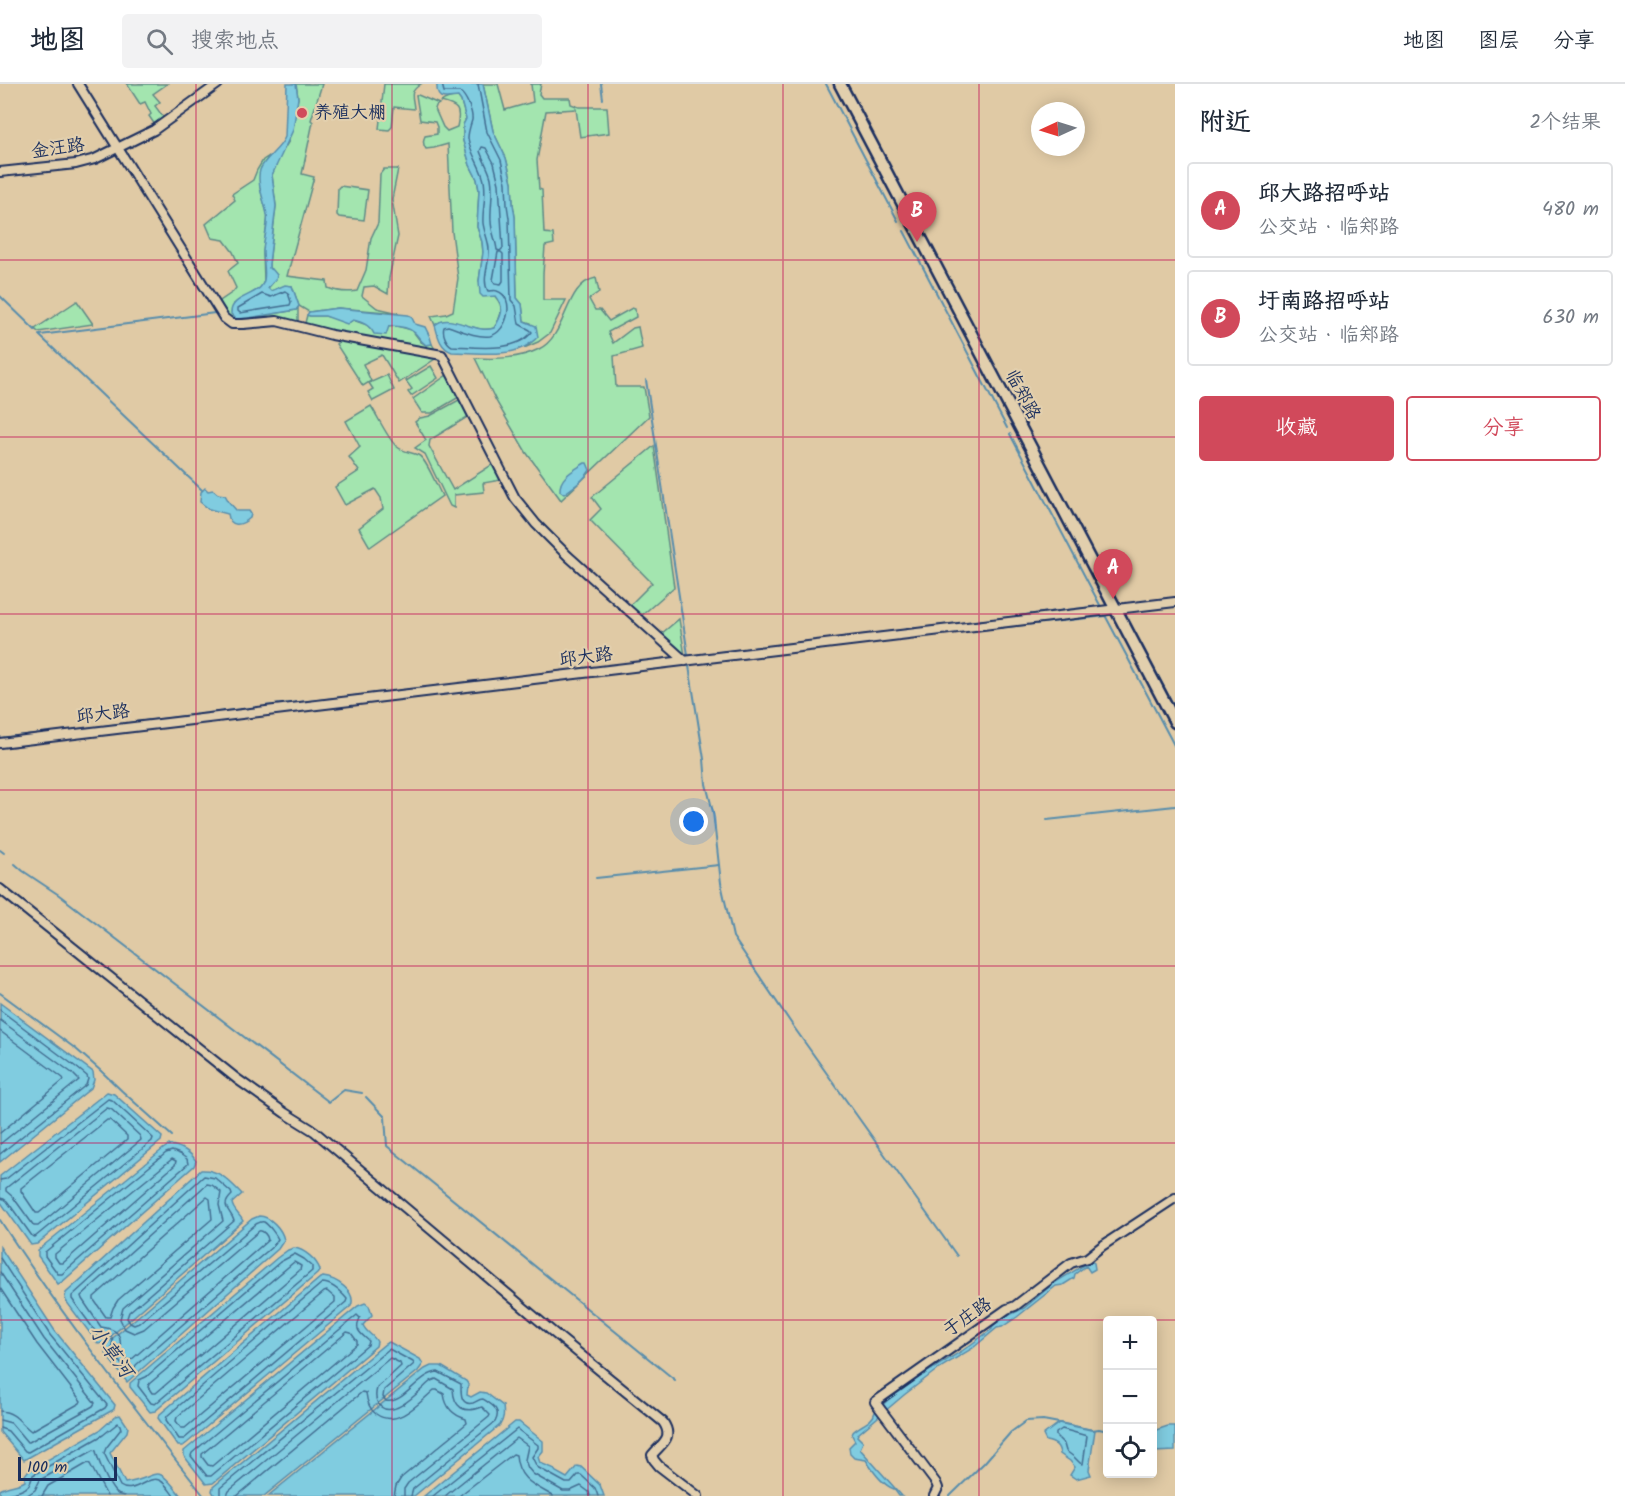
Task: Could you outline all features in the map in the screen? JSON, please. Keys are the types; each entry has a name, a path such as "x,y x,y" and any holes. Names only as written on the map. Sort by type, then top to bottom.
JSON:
{"main road":[{"name":"临郑路","path":"840,84 1175,722"}],"street":[{"name":"金汪路","path":"78,84 118,148"},
{"name":"金汪路","path":"0,171 76,164 95,159 153,130 218,84"},
{"path":"118,148 224,318 229,322 243,324 277,321 332,335 442,355 515,498 536,524 568,556 685,661"},
{"name":"邱大路","path":"0,743 1175,602"},
{"path":"0,889 237,1079 314,1131 663,1422 669,1432 668,1437 652,1455 654,1460 698,1496"},
{"name":"于庄路","path":"934,1496 938,1488 936,1482 875,1402 1007,1309 1015,1306 1071,1263 1087,1258 1175,1198"}],"green space":[{"path":"127,84 167,84 153,94 160,102 155,106 164,118 155,125 149,116 151,114 145,102 140,104"},
{"path":"296,84 322,84 311,120 313,122 302,174 314,177 287,276 327,281 328,288 339,291 357,291 366,270 371,238 378,223 380,174 384,169 398,169 392,199 398,236 388,294 374,286 364,287 362,296 377,308 399,313 338,308 309,312 299,306 292,286 270,291 268,288 276,279 269,268 276,206 272,175 289,141 298,98"},
{"path":"384,84 421,84 413,92 414,109 394,107 392,127 389,130 379,129"},
{"path":"483,84 498,84 505,110 533,102 531,84 541,84 539,94 542,98 570,98 571,104 579,107 607,107 609,133 580,137 576,109 546,111 537,160 539,189 542,190 544,233 553,234 554,244 545,246 543,300 566,300 550,333 524,348 537,337 531,323 524,321 522,304 517,298 512,182 506,158 493,131"},
{"path":"416,95 439,104 435,109 447,131 457,127 459,116 455,107 441,102 456,97 461,101 466,119 463,125 463,141 479,190 477,227 483,253 479,281 495,297 501,307 499,320 494,328 479,329 448,321 435,325 431,316 453,311 458,278 452,232 448,144 426,149 424,146 425,136 437,134 437,127 435,122 420,120"},
{"path":"269,156 261,168 260,188 268,216 263,252 264,281 261,288 234,304 236,319 298,308 298,323 236,322 228,319 217,303 236,288 228,271 238,263 224,240 212,238 206,224 235,200 232,194 253,180 263,160"},
{"path":"340,186 368,190 364,220 337,215"},
{"path":"596,278 599,292 589,299 595,310 600,310 609,321 632,308 635,309 636,317 608,332 613,343 633,328 638,327 642,348 614,356 616,387 644,387 649,416 561,500 526,452 496,401 475,358 516,357 539,349 556,333 578,290 586,282"},
{"path":"77,301 93,324 38,332 35,329"},
{"path":"307,315 325,316 350,322 353,320 371,329 397,326 412,330 421,342 426,345 432,344 436,351 363,339 307,325 305,323"},
{"path":"342,339 433,355 435,359 399,383 382,355 363,364 371,381 363,386 336,344"},
{"path":"431,366 438,378 411,396 408,392 412,389 406,381"},
{"path":"387,375 394,390 373,401 368,392 373,389 369,383"},
{"path":"447,375 459,397 432,413 422,413 413,399"},
{"path":"459,400 469,416 430,440 429,446 453,490 493,464 501,480 483,483 484,492 454,495 454,508 450,506 425,454 415,448 426,440 415,422"},
{"path":"371,406 396,446 421,457 442,496 370,547 359,528 383,509 381,498 375,489 345,505 335,487 359,471 349,457 360,447 346,421"},
{"path":"654,446 674,587 641,616 630,605 652,583 590,520 601,509 592,497"},
{"path":"679,619 685,656 661,634"}],"water":[{"path":"287,84 296,84 298,98 293,130 272,175 276,206 269,268 277,275 268,288 271,291 285,285 292,286 299,306 296,310 236,319 231,314 232,307 240,299 262,286 264,280 263,252 267,219 259,175 262,165 280,146 285,137"},
{"path":"437,84 483,84 493,131 506,158 512,182 515,217 517,298 522,304 524,321 536,326 538,337 515,351 452,352 442,345 437,333 435,325 441,321 455,322 479,329 494,328 501,316 501,308 496,296 483,297 480,294 479,281 483,252 477,227 479,190 463,141 463,125 466,119 461,101 458,97 442,98 438,94"},
{"path":"338,308 411,316 415,324 425,327 432,344 426,345 412,331 402,327 389,326 386,335 374,334 368,326 353,320 347,324 325,316 307,315 309,312"},
{"path":"585,463 590,470 585,477 564,494 560,491 565,478"},
{"path":"205,488 208,491 213,490 225,495 237,511 249,511 250,518 243,523 233,524 228,514 209,509 200,502 201,492"},
{"path":"0,1003 93,1072 94,1080 91,1088 0,1162"},
{"path":"107,1092 114,1094 162,1137 161,1141 37,1244 31,1245 0,1201 0,1176"},
{"path":"169,1145 188,1152 196,1161 194,1166 58,1284 38,1256 38,1250"},
{"path":"201,1170 219,1174 242,1194 232,1203 243,1221 103,1343 98,1344 66,1301 66,1293"},
{"path":"259,1216 271,1221 281,1232 284,1240 278,1249 127,1382 107,1356 104,1347 107,1343 252,1219"},
{"path":"0,1247 55,1331 115,1405 111,1411 24,1460 0,1432"},
{"path":"294,1248 302,1250 313,1259 320,1270 317,1274 155,1411 150,1412 130,1387 130,1383 277,1258"},
{"path":"1091,1261 1095,1269 1090,1272 1086,1266 1075,1274 1074,1278 1063,1285 1056,1286 973,1348 938,1369 858,1434 857,1436 863,1442 860,1449 902,1496 882,1481 866,1460 854,1458 850,1454 849,1447 855,1441 853,1432 869,1421 888,1400 924,1374 962,1351 992,1329 999,1320 1024,1308 1054,1283"},
{"path":"323,1277 334,1280 348,1291 352,1301 351,1306 187,1443 178,1446 158,1418 159,1415"},
{"path":"365,1303 369,1306 372,1315 363,1325 376,1340 376,1346 213,1483 206,1484 184,1456 184,1451 358,1306"},
{"path":"389,1342 420,1359 423,1364 418,1371 264,1496 215,1496 212,1491 213,1487"},
{"path":"431,1366 441,1366 466,1381 467,1395 471,1397 480,1392 486,1393 503,1406 504,1414 500,1425 414,1496 268,1496 425,1369"},
{"path":"120,1415 128,1427 127,1432 110,1453 125,1483 156,1474 161,1475 181,1496 0,1496 0,1490 25,1481 28,1471 100,1430"},
{"path":"515,1422 519,1422 543,1441 543,1451 538,1457 540,1463 553,1468 567,1478 577,1466 581,1467 600,1485 604,1496 424,1496"},
{"path":"1059,1423 1095,1430 1089,1470 1091,1475 1076,1479 1070,1475 1075,1467 1060,1454 1056,1445 1046,1441 1043,1435"},
{"path":"1175,1426 1175,1451 1157,1452 1157,1430"}],"waterway":[{"path":"601,84 603,99"},
{"path":"826,84 898,221"},
{"path":"904,231 1007,428"},
{"path":"0,296 35,330"},
{"path":"40,335 215,313"},
{"path":"39,335 202,490"},
{"path":"646,380 688,655"},
{"path":"1010,434 1101,607"},
{"path":"1074,518 1119,603"},
{"path":"695,655 1101,606"},
{"path":"1125,614 1175,708"},
{"path":"870,642 1106,616"},
{"path":"1106,617 1175,747"},
{"path":"456,684 676,658"},
{"path":"689,666 706,784 713,812 721,883 733,937 793,1026 957,1256"},
{"path":"265,706 449,685"},
{"path":"71,739 371,702"},
{"path":"62,731 259,707"},
{"path":"0,738 52,732"},
{"path":"0,747 60,740"},
{"path":"1047,820 1175,806"},
{"path":"0,850 4,853"},
{"path":"15,864 59,895 329,1102 344,1090 362,1093"},
{"path":"596,878 719,865"},
{"path":"0,993 76,1049 172,1136"},
{"path":"366,1097 385,1117 387,1146 675,1380"},
{"name":"小草河","path":"0,1220 73,1326 204,1496"},
{"path":"950,1496 984,1463 1011,1432 1026,1421 1043,1420 1059,1423"},
{"path":"1060,1423 1092,1430 1103,1430"}],"place":[{"name":"养殖大棚","path":"302,113"},
{"name":"圩南路招呼站","path":"917,242"},
{"name":"邱大路招呼站","path":"1113,599"}]}
